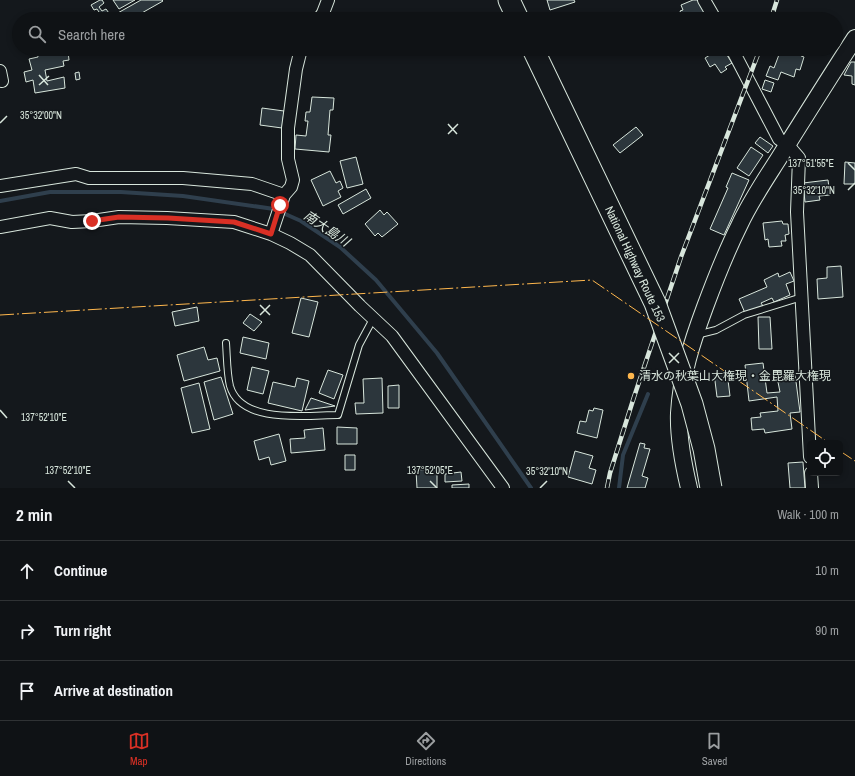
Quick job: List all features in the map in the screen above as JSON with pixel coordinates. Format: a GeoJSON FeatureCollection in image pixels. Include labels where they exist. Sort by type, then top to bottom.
{"type":"FeatureCollection","features":[{"type":"Feature","properties":{"kind":"highway","name":"National Highway Route 153"},"geometry":{"type":"LineString","coordinates":[[535,56],[655,303],[692,404],[704,449],[711,488]]}},
{"type":"Feature","properties":{"kind":"street"},"geometry":{"type":"LineString","coordinates":[[323,12],[328,0]]}},
{"type":"Feature","properties":{"kind":"street"},"geometry":{"type":"LineString","coordinates":[[704,0],[711,12]]}},
{"type":"Feature","properties":{"kind":"street"},"geometry":{"type":"LineString","coordinates":[[689,488],[682,452],[679,413],[684,370],[713,286],[739,226],[754,198],[855,38]]}},
{"type":"Feature","properties":{"kind":"street"},"geometry":{"type":"LineString","coordinates":[[272,230],[282,200],[291,188],[293,180],[288,159],[288,128],[295,76],[299,56]]}},
{"type":"Feature","properties":{"kind":"street"},"geometry":{"type":"LineString","coordinates":[[736,56],[780,139],[787,144],[799,158],[797,212],[809,440]]}},
{"type":"Feature","properties":{"kind":"street"},"geometry":{"type":"LineString","coordinates":[[0,186],[76,174],[89,178],[183,178],[252,184],[282,200]]}},
{"type":"Feature","properties":{"kind":"street"},"geometry":{"type":"LineString","coordinates":[[0,227],[50,218],[72,222],[119,217],[234,222],[272,230],[310,256],[392,336],[503,488]]}},
{"type":"Feature","properties":{"kind":"street"},"geometry":{"type":"LineString","coordinates":[[811,476],[812,488]]}},
{"type":"Feature","properties":{"kind":"lane"},"geometry":{"type":"LineString","coordinates":[[695,336],[716,330],[744,315],[802,297]]}},
{"type":"Feature","properties":{"kind":"lane"},"geometry":{"type":"LineString","coordinates":[[226,344],[230,386],[235,396],[255,412],[276,415],[338,415],[359,346],[373,318]]}},
{"type":"Feature","properties":{"kind":"building"},"geometry":{"type":"Polygon","coordinates":[[[102,0],[104,3],[99,7],[102,11],[106,9],[108,12],[99,12],[97,9],[94,10],[91,5],[102,0]]]}},
{"type":"Feature","properties":{"kind":"building"},"geometry":{"type":"Polygon","coordinates":[[[113,0],[135,0],[119,9],[113,0]]]}},
{"type":"Feature","properties":{"kind":"building"},"geometry":{"type":"Polygon","coordinates":[[[141,0],[163,1],[144,12],[120,12],[141,0]]]}},
{"type":"Feature","properties":{"kind":"building"},"geometry":{"type":"Polygon","coordinates":[[[547,0],[574,0],[575,2],[550,10],[547,0]]]}},
{"type":"Feature","properties":{"kind":"building"},"geometry":{"type":"Polygon","coordinates":[[[693,0],[699,0],[704,12],[680,12],[683,10],[681,5],[693,0]]]}},
{"type":"Feature","properties":{"kind":"building"},"geometry":{"type":"Polygon","coordinates":[[[68,56],[69,60],[63,61],[64,66],[45,70],[47,81],[64,77],[65,88],[35,93],[33,80],[26,82],[24,72],[32,70],[29,59],[38,57],[68,56]]]}},
{"type":"Feature","properties":{"kind":"building"},"geometry":{"type":"Polygon","coordinates":[[[708,56],[728,56],[732,63],[725,67],[727,69],[721,73],[715,64],[710,67],[705,58],[708,56]]]}},
{"type":"Feature","properties":{"kind":"building"},"geometry":{"type":"Polygon","coordinates":[[[778,56],[804,57],[800,70],[796,69],[794,77],[781,72],[778,80],[766,76],[770,66],[774,68],[778,56]]]}},
{"type":"Feature","properties":{"kind":"building"},"geometry":{"type":"Polygon","coordinates":[[[851,62],[855,62],[855,85],[852,84],[852,76],[844,75],[851,62]]]}},
{"type":"Feature","properties":{"kind":"building"},"geometry":{"type":"Polygon","coordinates":[[[79,72],[80,79],[76,80],[75,73],[79,72]]]}},
{"type":"Feature","properties":{"kind":"building"},"geometry":{"type":"Polygon","coordinates":[[[765,80],[774,83],[771,92],[762,89],[765,80]]]}},
{"type":"Feature","properties":{"kind":"building"},"geometry":{"type":"Polygon","coordinates":[[[312,97],[334,98],[333,110],[330,110],[328,135],[331,135],[329,152],[295,149],[296,135],[306,136],[308,121],[305,121],[306,112],[310,112],[312,97]]]}},
{"type":"Feature","properties":{"kind":"building"},"geometry":{"type":"Polygon","coordinates":[[[262,108],[284,111],[282,128],[260,125],[262,108]]]}},
{"type":"Feature","properties":{"kind":"building"},"geometry":{"type":"Polygon","coordinates":[[[636,127],[643,135],[620,153],[613,145],[636,127]]]}},
{"type":"Feature","properties":{"kind":"building"},"geometry":{"type":"Polygon","coordinates":[[[760,137],[773,146],[768,153],[755,143],[760,137]]]}},
{"type":"Feature","properties":{"kind":"building"},"geometry":{"type":"Polygon","coordinates":[[[751,147],[763,155],[749,176],[737,168],[751,147]]]}},
{"type":"Feature","properties":{"kind":"building"},"geometry":{"type":"Polygon","coordinates":[[[356,157],[363,184],[347,188],[340,161],[356,157]]]}},
{"type":"Feature","properties":{"kind":"building"},"geometry":{"type":"Polygon","coordinates":[[[845,162],[855,163],[855,184],[844,184],[845,162]]]}},
{"type":"Feature","properties":{"kind":"building"},"geometry":{"type":"Polygon","coordinates":[[[330,171],[336,183],[340,181],[343,188],[338,191],[341,197],[323,206],[311,180],[330,171]]]}},
{"type":"Feature","properties":{"kind":"building"},"geometry":{"type":"Polygon","coordinates":[[[732,173],[749,180],[724,235],[710,229],[728,188],[726,187],[732,173]]]}},
{"type":"Feature","properties":{"kind":"building"},"geometry":{"type":"Polygon","coordinates":[[[828,180],[830,195],[819,196],[820,200],[805,202],[803,183],[828,180]]]}},
{"type":"Feature","properties":{"kind":"building"},"geometry":{"type":"Polygon","coordinates":[[[366,189],[371,198],[343,214],[338,205],[366,189]]]}},
{"type":"Feature","properties":{"kind":"building"},"geometry":{"type":"Polygon","coordinates":[[[380,210],[384,215],[387,212],[398,224],[382,237],[378,233],[375,236],[365,224],[380,210]]]}},
{"type":"Feature","properties":{"kind":"building"},"geometry":{"type":"Polygon","coordinates":[[[782,221],[783,224],[788,224],[789,234],[785,235],[786,241],[781,241],[782,246],[769,247],[768,239],[765,240],[763,223],[782,221]]]}},
{"type":"Feature","properties":{"kind":"building"},"geometry":{"type":"Polygon","coordinates":[[[841,266],[843,297],[818,299],[817,279],[827,278],[827,267],[841,266]]]}},
{"type":"Feature","properties":{"kind":"building"},"geometry":{"type":"Polygon","coordinates":[[[790,272],[794,281],[786,284],[790,295],[774,302],[772,298],[761,303],[763,306],[745,313],[739,299],[767,287],[764,280],[778,273],[779,277],[790,272]]]}},
{"type":"Feature","properties":{"kind":"building"},"geometry":{"type":"Polygon","coordinates":[[[301,298],[318,302],[309,337],[292,333],[301,298]]]}},
{"type":"Feature","properties":{"kind":"building"},"geometry":{"type":"Polygon","coordinates":[[[197,307],[199,321],[175,326],[172,312],[197,307]]]}},
{"type":"Feature","properties":{"kind":"building"},"geometry":{"type":"Polygon","coordinates":[[[250,314],[262,322],[254,331],[243,323],[250,314]]]}},
{"type":"Feature","properties":{"kind":"building"},"geometry":{"type":"Polygon","coordinates":[[[758,317],[770,317],[772,349],[759,349],[758,317]]]}},
{"type":"Feature","properties":{"kind":"building"},"geometry":{"type":"Polygon","coordinates":[[[243,337],[269,343],[266,359],[240,353],[243,337]]]}},
{"type":"Feature","properties":{"kind":"building"},"geometry":{"type":"Polygon","coordinates":[[[204,347],[208,360],[217,358],[220,371],[184,381],[177,355],[204,347]]]}},
{"type":"Feature","properties":{"kind":"building"},"geometry":{"type":"Polygon","coordinates":[[[763,363],[767,393],[780,392],[778,382],[789,380],[788,375],[795,374],[800,412],[790,413],[792,429],[765,433],[764,429],[752,430],[751,418],[761,417],[760,413],[778,411],[777,397],[749,401],[745,365],[763,363]]]}},
{"type":"Feature","properties":{"kind":"building"},"geometry":{"type":"Polygon","coordinates":[[[252,367],[269,371],[263,394],[247,390],[252,367]]]}},
{"type":"Feature","properties":{"kind":"building"},"geometry":{"type":"Polygon","coordinates":[[[328,370],[343,375],[334,399],[319,393],[328,370]]]}},
{"type":"Feature","properties":{"kind":"building"},"geometry":{"type":"Polygon","coordinates":[[[727,372],[730,396],[717,397],[714,373],[727,372]]]}},
{"type":"Feature","properties":{"kind":"building"},"geometry":{"type":"Polygon","coordinates":[[[221,377],[233,414],[214,420],[204,382],[221,377]]]}},
{"type":"Feature","properties":{"kind":"building"},"geometry":{"type":"Polygon","coordinates":[[[297,378],[309,381],[302,411],[268,403],[273,382],[295,387],[297,378]]]}},
{"type":"Feature","properties":{"kind":"building"},"geometry":{"type":"Polygon","coordinates":[[[382,378],[383,413],[356,414],[355,403],[364,403],[363,379],[382,378]]]}},
{"type":"Feature","properties":{"kind":"building"},"geometry":{"type":"Polygon","coordinates":[[[199,383],[210,429],[192,433],[181,388],[199,383]]]}},
{"type":"Feature","properties":{"kind":"building"},"geometry":{"type":"Polygon","coordinates":[[[399,385],[399,408],[388,408],[388,386],[399,385]]]}},
{"type":"Feature","properties":{"kind":"building"},"geometry":{"type":"Polygon","coordinates":[[[311,398],[335,406],[305,410],[311,398]]]}},
{"type":"Feature","properties":{"kind":"building"},"geometry":{"type":"Polygon","coordinates":[[[594,408],[603,410],[597,438],[577,433],[580,421],[586,422],[589,410],[593,411],[594,408]]]}},
{"type":"Feature","properties":{"kind":"building"},"geometry":{"type":"Polygon","coordinates":[[[337,427],[357,428],[357,444],[337,444],[337,427]]]}},
{"type":"Feature","properties":{"kind":"building"},"geometry":{"type":"Polygon","coordinates":[[[323,428],[325,450],[291,453],[290,439],[305,438],[304,430],[323,428]]]}},
{"type":"Feature","properties":{"kind":"building"},"geometry":{"type":"Polygon","coordinates":[[[279,434],[286,461],[271,465],[269,457],[259,460],[254,441],[279,434]]]}},
{"type":"Feature","properties":{"kind":"building"},"geometry":{"type":"Polygon","coordinates":[[[640,443],[645,444],[644,448],[650,449],[642,476],[648,478],[645,488],[627,488],[640,443]]]}},
{"type":"Feature","properties":{"kind":"building"},"geometry":{"type":"Polygon","coordinates":[[[575,451],[593,456],[589,468],[596,470],[592,484],[568,477],[575,451]]]}},
{"type":"Feature","properties":{"kind":"building"},"geometry":{"type":"Polygon","coordinates":[[[345,455],[355,455],[355,470],[345,470],[345,455]]]}},
{"type":"Feature","properties":{"kind":"building"},"geometry":{"type":"Polygon","coordinates":[[[803,462],[805,488],[790,488],[788,463],[803,462]]]}},
{"type":"Feature","properties":{"kind":"building"},"geometry":{"type":"Polygon","coordinates":[[[437,469],[437,488],[417,488],[416,470],[437,469]]]}},
{"type":"Feature","properties":{"kind":"building"},"geometry":{"type":"Polygon","coordinates":[[[461,472],[462,481],[445,482],[445,474],[461,472]]]}},
{"type":"Feature","properties":{"kind":"building"},"geometry":{"type":"Polygon","coordinates":[[[469,484],[469,488],[452,488],[452,485],[469,484]]]}},
{"type":"Feature","properties":{"kind":"waterway","name":"南大島川"},"geometry":{"type":"LineString","coordinates":[[0,201],[50,192],[121,192],[183,196],[274,209],[301,221],[340,247],[376,280],[437,353],[531,488]]}},
{"type":"Feature","properties":{"kind":"waterway"},"geometry":{"type":"LineString","coordinates":[[619,488],[623,455],[648,394]]}},
{"type":"Feature","properties":{"kind":"railway"},"geometry":{"type":"LineString","coordinates":[[773,12],[777,0]]}},
{"type":"Feature","properties":{"kind":"railway"},"geometry":{"type":"LineString","coordinates":[[607,488],[610,473],[634,397],[681,257],[757,56]]}},
{"type":"Feature","properties":{"kind":"power"},"geometry":{"type":"LineString","coordinates":[[0,315],[592,280],[825,440]]}},
{"type":"Feature","properties":{"kind":"power"},"geometry":{"type":"LineString","coordinates":[[843,453],[855,461]]}},
{"type":"Feature","properties":{"kind":"place","name":"清水の秋葉山大権現・金毘羅大権現"},"geometry":{"type":"Point","coordinates":[631,376]}},
{"type":"Feature","properties":{"kind":"route"},"geometry":{"type":"LineString","coordinates":[[92,221],[119,217],[234,222],[271,234],[280,205]]}}]}
